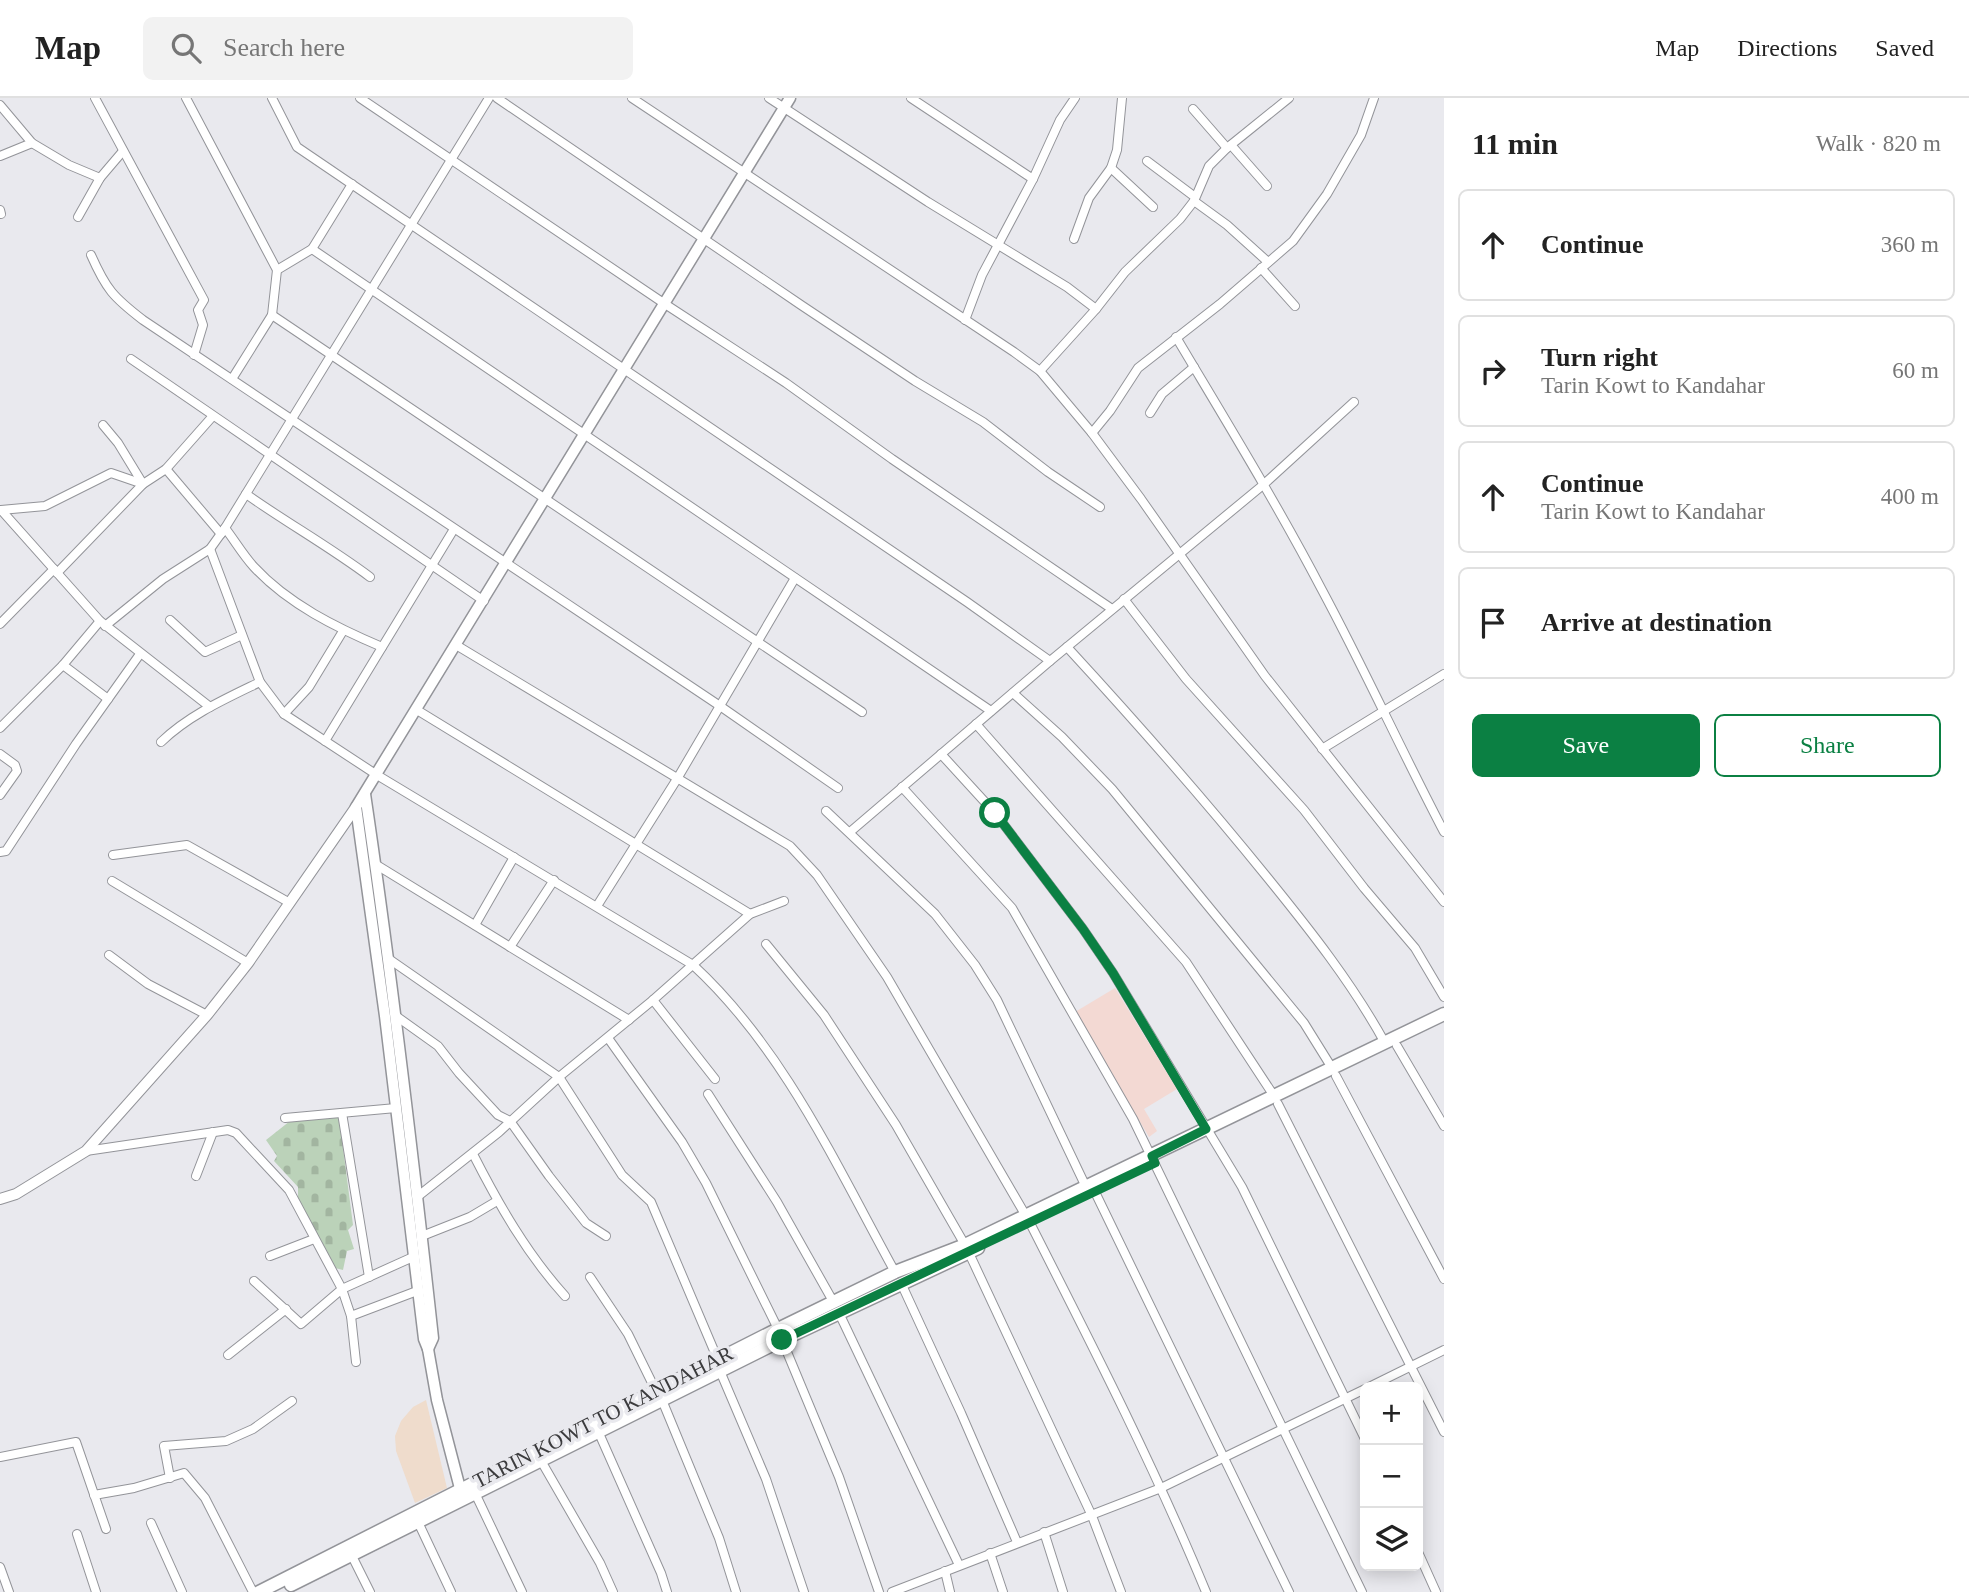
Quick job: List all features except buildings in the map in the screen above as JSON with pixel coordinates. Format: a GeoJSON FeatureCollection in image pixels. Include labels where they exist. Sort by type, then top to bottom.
{"type":"FeatureCollection","features":[{"type":"Feature","properties":{"kind":"main road"},"geometry":{"type":"LineString","coordinates":[[466,1493],[437,1400],[424,1339],[356,807],[787,103]]}},
{"type":"Feature","properties":{"kind":"main road"},"geometry":{"type":"LineString","coordinates":[[365,794],[389,958],[422,1236],[433,1338],[428,1349]]}},
{"type":"Feature","properties":{"kind":"main road","name":"TARIN KOWT TO KANDAHAR"},"geometry":{"type":"LineString","coordinates":[[278,1592],[299,1587],[466,1493],[780,1335],[1208,1133],[1391,1044],[1444,1014]]}},
{"type":"Feature","properties":{"kind":"main road","name":"TARIN KOWT TO KANDAHAR"},"geometry":{"type":"LineString","coordinates":[[1391,1044],[1444,1023]]}},
{"type":"Feature","properties":{"kind":"main road","name":"TARIN KOWT TO KANDAHAR"},"geometry":{"type":"LineString","coordinates":[[259,1592],[540,1459],[583,1433],[598,1431],[659,1396]]}},
{"type":"Feature","properties":{"kind":"street"},"geometry":{"type":"LineString","coordinates":[[95,98],[204,300],[198,310],[202,325],[194,355]]}},
{"type":"Feature","properties":{"kind":"street"},"geometry":{"type":"LineString","coordinates":[[186,98],[277,270],[272,314],[232,379]]}},
{"type":"Feature","properties":{"kind":"street"},"geometry":{"type":"LineString","coordinates":[[272,98],[297,147],[1050,661]]}},
{"type":"Feature","properties":{"kind":"street"},"geometry":{"type":"LineString","coordinates":[[360,98],[786,383],[1112,609]]}},
{"type":"Feature","properties":{"kind":"street"},"geometry":{"type":"LineString","coordinates":[[0,728],[102,624],[163,579],[210,550],[489,98]]}},
{"type":"Feature","properties":{"kind":"street"},"geometry":{"type":"LineString","coordinates":[[497,98],[915,381],[983,422],[1048,472],[1100,507]]}},
{"type":"Feature","properties":{"kind":"street"},"geometry":{"type":"LineString","coordinates":[[632,98],[1040,371],[1092,433],[1265,676],[1444,901]]}},
{"type":"Feature","properties":{"kind":"street"},"geometry":{"type":"LineString","coordinates":[[769,98],[787,103],[1096,309]]}},
{"type":"Feature","properties":{"kind":"street"},"geometry":{"type":"LineString","coordinates":[[911,98],[1033,179]]}},
{"type":"Feature","properties":{"kind":"street"},"geometry":{"type":"LineString","coordinates":[[965,320],[997,243],[1074,98]]}},
{"type":"Feature","properties":{"kind":"street"},"geometry":{"type":"LineString","coordinates":[[1074,239],[1089,198],[1111,168],[1117,150],[1122,98]]}},
{"type":"Feature","properties":{"kind":"street"},"geometry":{"type":"LineString","coordinates":[[1040,371],[1125,272],[1180,219],[1194,199],[1209,166],[1229,146],[1289,98]]}},
{"type":"Feature","properties":{"kind":"street"},"geometry":{"type":"LineString","coordinates":[[1092,433],[1138,368],[1220,304],[1293,241],[1327,194],[1361,135],[1374,98]]}},
{"type":"Feature","properties":{"kind":"street"},"geometry":{"type":"LineString","coordinates":[[1,101],[32,143],[69,165],[100,178]]}},
{"type":"Feature","properties":{"kind":"street"},"geometry":{"type":"LineString","coordinates":[[1193,109],[1267,186]]}},
{"type":"Feature","properties":{"kind":"street"},"geometry":{"type":"LineString","coordinates":[[0,156],[32,143]]}},
{"type":"Feature","properties":{"kind":"street"},"geometry":{"type":"LineString","coordinates":[[78,218],[100,178],[123,151]]}},
{"type":"Feature","properties":{"kind":"street"},"geometry":{"type":"LineString","coordinates":[[1147,161],[1227,225],[1265,265],[1295,306]]}},
{"type":"Feature","properties":{"kind":"street"},"geometry":{"type":"LineString","coordinates":[[1111,168],[1153,207]]}},
{"type":"Feature","properties":{"kind":"street"},"geometry":{"type":"LineString","coordinates":[[277,270],[312,249],[352,184]]}},
{"type":"Feature","properties":{"kind":"street"},"geometry":{"type":"LineString","coordinates":[[312,249],[991,711]]}},
{"type":"Feature","properties":{"kind":"street"},"geometry":{"type":"LineString","coordinates":[[90,255],[106,287],[124,306],[838,788]]}},
{"type":"Feature","properties":{"kind":"street"},"geometry":{"type":"LineString","coordinates":[[272,314],[862,712]]}},
{"type":"Feature","properties":{"kind":"street"},"geometry":{"type":"LineString","coordinates":[[1177,337],[1327,598],[1444,832]]}},
{"type":"Feature","properties":{"kind":"street"},"geometry":{"type":"LineString","coordinates":[[131,359],[484,601]]}},
{"type":"Feature","properties":{"kind":"street"},"geometry":{"type":"LineString","coordinates":[[1150,413],[1162,394],[1194,367]]}},
{"type":"Feature","properties":{"kind":"street"},"geometry":{"type":"LineString","coordinates":[[850,832],[1050,661],[1263,485],[1354,402]]}},
{"type":"Feature","properties":{"kind":"street"},"geometry":{"type":"LineString","coordinates":[[0,624],[144,484],[166,469],[212,417]]}},
{"type":"Feature","properties":{"kind":"street"},"geometry":{"type":"LineString","coordinates":[[103,425],[144,484]]}},
{"type":"Feature","properties":{"kind":"street"},"geometry":{"type":"LineString","coordinates":[[166,469],[270,582],[343,631],[382,647]]}},
{"type":"Feature","properties":{"kind":"street"},"geometry":{"type":"LineString","coordinates":[[1,510],[45,506],[111,473],[144,484]]}},
{"type":"Feature","properties":{"kind":"street"},"geometry":{"type":"LineString","coordinates":[[246,494],[370,577]]}},
{"type":"Feature","properties":{"kind":"street"},"geometry":{"type":"LineString","coordinates":[[1,510],[102,624],[209,706]]}},
{"type":"Feature","properties":{"kind":"street"},"geometry":{"type":"LineString","coordinates":[[325,741],[454,529]]}},
{"type":"Feature","properties":{"kind":"street"},"geometry":{"type":"LineString","coordinates":[[210,550],[260,682],[284,714],[377,775],[693,965],[769,1049],[803,1103],[898,1277],[1017,1542]]}},
{"type":"Feature","properties":{"kind":"street"},"geometry":{"type":"LineString","coordinates":[[597,906],[677,779],[795,578]]}},
{"type":"Feature","properties":{"kind":"street"},"geometry":{"type":"LineString","coordinates":[[1124,599],[1186,679],[1304,810],[1363,888],[1415,948],[1444,998]]}},
{"type":"Feature","properties":{"kind":"street"},"geometry":{"type":"LineString","coordinates":[[170,620],[205,652],[242,635]]}},
{"type":"Feature","properties":{"kind":"street"},"geometry":{"type":"LineString","coordinates":[[284,714],[309,687],[343,631]]}},
{"type":"Feature","properties":{"kind":"street"},"geometry":{"type":"LineString","coordinates":[[456,645],[790,846],[817,875],[887,977],[1028,1219],[1110,1379],[1206,1592]]}},
{"type":"Feature","properties":{"kind":"street"},"geometry":{"type":"LineString","coordinates":[[1067,647],[1157,746],[1311,932],[1391,1044],[1444,1126]]}},
{"type":"Feature","properties":{"kind":"street"},"geometry":{"type":"LineString","coordinates":[[0,852],[6,851],[140,654]]}},
{"type":"Feature","properties":{"kind":"street"},"geometry":{"type":"LineString","coordinates":[[63,665],[108,699]]}},
{"type":"Feature","properties":{"kind":"street"},"geometry":{"type":"LineString","coordinates":[[1322,749],[1444,674]]}},
{"type":"Feature","properties":{"kind":"street"},"geometry":{"type":"LineString","coordinates":[[161,742],[176,728],[209,706],[260,682]]}},
{"type":"Feature","properties":{"kind":"street"},"geometry":{"type":"LineString","coordinates":[[1013,693],[1062,737],[1112,789],[1304,1023],[1334,1072],[1444,1279]]}},
{"type":"Feature","properties":{"kind":"street"},"geometry":{"type":"LineString","coordinates":[[417,710],[750,914]]}},
{"type":"Feature","properties":{"kind":"street"},"geometry":{"type":"LineString","coordinates":[[976,724],[1186,962],[1276,1100],[1444,1432]]}},
{"type":"Feature","properties":{"kind":"street"},"geometry":{"type":"LineString","coordinates":[[0,754],[15,765],[17,771],[0,795]]}},
{"type":"Feature","properties":{"kind":"street"},"geometry":{"type":"LineString","coordinates":[[941,754],[995,813],[1113,973],[1242,1187],[1360,1428]]}},
{"type":"Feature","properties":{"kind":"street"},"geometry":{"type":"LineString","coordinates":[[902,787],[1012,908],[1153,1159],[1363,1592]]}},
{"type":"Feature","properties":{"kind":"street"},"geometry":{"type":"LineString","coordinates":[[0,1199],[16,1194],[86,1151],[207,1015],[248,963],[356,807]]}},
{"type":"Feature","properties":{"kind":"street"},"geometry":{"type":"LineString","coordinates":[[826,811],[935,914],[975,965],[997,1000],[1289,1592]]}},
{"type":"Feature","properties":{"kind":"street"},"geometry":{"type":"LineString","coordinates":[[113,855],[187,845],[289,903]]}},
{"type":"Feature","properties":{"kind":"street"},"geometry":{"type":"LineString","coordinates":[[475,925],[514,857]]}},
{"type":"Feature","properties":{"kind":"street"},"geometry":{"type":"LineString","coordinates":[[375,864],[629,1020]]}},
{"type":"Feature","properties":{"kind":"street"},"geometry":{"type":"LineString","coordinates":[[510,947],[554,880]]}},
{"type":"Feature","properties":{"kind":"street"},"geometry":{"type":"LineString","coordinates":[[112,881],[248,963]]}},
{"type":"Feature","properties":{"kind":"street"},"geometry":{"type":"LineString","coordinates":[[417,1197],[473,1154],[750,914],[784,901]]}},
{"type":"Feature","properties":{"kind":"street"},"geometry":{"type":"LineString","coordinates":[[766,944],[824,1015],[896,1125],[967,1249],[1092,1516],[1121,1592]]}},
{"type":"Feature","properties":{"kind":"street"},"geometry":{"type":"LineString","coordinates":[[108,955],[148,984],[207,1015]]}},
{"type":"Feature","properties":{"kind":"street"},"geometry":{"type":"LineString","coordinates":[[389,958],[559,1077],[622,1175],[652,1202],[766,1479],[804,1592]]}},
{"type":"Feature","properties":{"kind":"street"},"geometry":{"type":"LineString","coordinates":[[653,1000],[715,1079]]}},
{"type":"Feature","properties":{"kind":"street"},"geometry":{"type":"LineString","coordinates":[[396,1016],[438,1046],[498,1115],[510,1121],[586,1223],[606,1236]]}},
{"type":"Feature","properties":{"kind":"street"},"geometry":{"type":"LineString","coordinates":[[608,1038],[688,1152],[706,1183],[780,1335],[839,1477],[879,1592]]}},
{"type":"Feature","properties":{"kind":"street"},"geometry":{"type":"LineString","coordinates":[[708,1094],[776,1202],[836,1308],[959,1565]]}},
{"type":"Feature","properties":{"kind":"street"},"geometry":{"type":"LineString","coordinates":[[285,1118],[396,1108]]}},
{"type":"Feature","properties":{"kind":"street"},"geometry":{"type":"LineString","coordinates":[[342,1113],[369,1277]]}},
{"type":"Feature","properties":{"kind":"street"},"geometry":{"type":"LineString","coordinates":[[86,1151],[232,1131],[289,1190],[342,1289],[351,1316],[356,1362]]}},
{"type":"Feature","properties":{"kind":"street"},"geometry":{"type":"LineString","coordinates":[[196,1176],[212,1132]]}},
{"type":"Feature","properties":{"kind":"street"},"geometry":{"type":"LineString","coordinates":[[473,1154],[498,1201],[543,1272],[565,1296]]}},
{"type":"Feature","properties":{"kind":"street"},"geometry":{"type":"LineString","coordinates":[[422,1236],[470,1217],[498,1201]]}},
{"type":"Feature","properties":{"kind":"street"},"geometry":{"type":"LineString","coordinates":[[270,1256],[314,1239]]}},
{"type":"Feature","properties":{"kind":"street"},"geometry":{"type":"LineString","coordinates":[[254,1281],[301,1324],[342,1289],[414,1257]]}},
{"type":"Feature","properties":{"kind":"street"},"geometry":{"type":"LineString","coordinates":[[590,1277],[628,1334],[659,1396],[719,1538],[736,1592]]}},
{"type":"Feature","properties":{"kind":"street"},"geometry":{"type":"LineString","coordinates":[[351,1316],[417,1291]]}},
{"type":"Feature","properties":{"kind":"street"},"geometry":{"type":"LineString","coordinates":[[228,1356],[286,1309]]}},
{"type":"Feature","properties":{"kind":"street"},"geometry":{"type":"LineString","coordinates":[[1379,1382],[1444,1350]]}},
{"type":"Feature","properties":{"kind":"street"},"geometry":{"type":"LineString","coordinates":[[892,1592],[1161,1488],[1360,1392]]}},
{"type":"Feature","properties":{"kind":"street"},"geometry":{"type":"LineString","coordinates":[[170,1478],[164,1446],[226,1441],[253,1429],[292,1401]]}},
{"type":"Feature","properties":{"kind":"street"},"geometry":{"type":"LineString","coordinates":[[598,1431],[667,1592]]}},
{"type":"Feature","properties":{"kind":"street"},"geometry":{"type":"LineString","coordinates":[[0,1457],[76,1441],[106,1529]]}},
{"type":"Feature","properties":{"kind":"street"},"geometry":{"type":"LineString","coordinates":[[540,1459],[600,1563],[613,1592]]}},
{"type":"Feature","properties":{"kind":"street"},"geometry":{"type":"LineString","coordinates":[[94,1495],[134,1488],[184,1473],[205,1498],[253,1592]]}},
{"type":"Feature","properties":{"kind":"street"},"geometry":{"type":"LineString","coordinates":[[466,1493],[522,1592]]}},
{"type":"Feature","properties":{"kind":"street"},"geometry":{"type":"LineString","coordinates":[[151,1522],[182,1592]]}},
{"type":"Feature","properties":{"kind":"street"},"geometry":{"type":"LineString","coordinates":[[418,1522],[451,1592]]}},
{"type":"Feature","properties":{"kind":"street"},"geometry":{"type":"LineString","coordinates":[[1044,1532],[1063,1592]]}},
{"type":"Feature","properties":{"kind":"street"},"geometry":{"type":"LineString","coordinates":[[78,1534],[96,1592]]}},
{"type":"Feature","properties":{"kind":"street"},"geometry":{"type":"LineString","coordinates":[[990,1553],[1003,1592]]}},
{"type":"Feature","properties":{"kind":"street"},"geometry":{"type":"LineString","coordinates":[[352,1556],[370,1592]]}},
{"type":"Feature","properties":{"kind":"street"},"geometry":{"type":"LineString","coordinates":[[1423,1563],[1436,1592]]}},
{"type":"Feature","properties":{"kind":"street"},"geometry":{"type":"LineString","coordinates":[[0,1567],[9,1592]]}},
{"type":"Feature","properties":{"kind":"street"},"geometry":{"type":"LineString","coordinates":[[945,1571],[950,1592]]}},
{"type":"Feature","properties":{"kind":"shaded area"},"geometry":{"type":"Polygon","coordinates":[[[1115,988],[1177,1089],[1144,1109],[1157,1131],[1149,1137],[1075,1012],[1115,988]]]}},
{"type":"Feature","properties":{"kind":"shaded area"},"geometry":{"type":"Polygon","coordinates":[[[426,1400],[447,1488],[415,1503],[396,1451],[395,1436],[401,1421],[413,1407],[426,1400]]]}},
{"type":"Feature","properties":{"kind":"green space"},"geometry":{"type":"Polygon","coordinates":[[[339,1117],[353,1225],[348,1230],[354,1249],[347,1251],[343,1270],[335,1268],[298,1199],[298,1187],[274,1161],[277,1156],[266,1140],[290,1121],[339,1117]]]}},
{"type":"Feature","properties":{"kind":"route"},"geometry":{"type":"LineString","coordinates":[[782,1340],[1155,1163],[1152,1156],[1206,1129],[1113,973],[995,813]]}}]}
